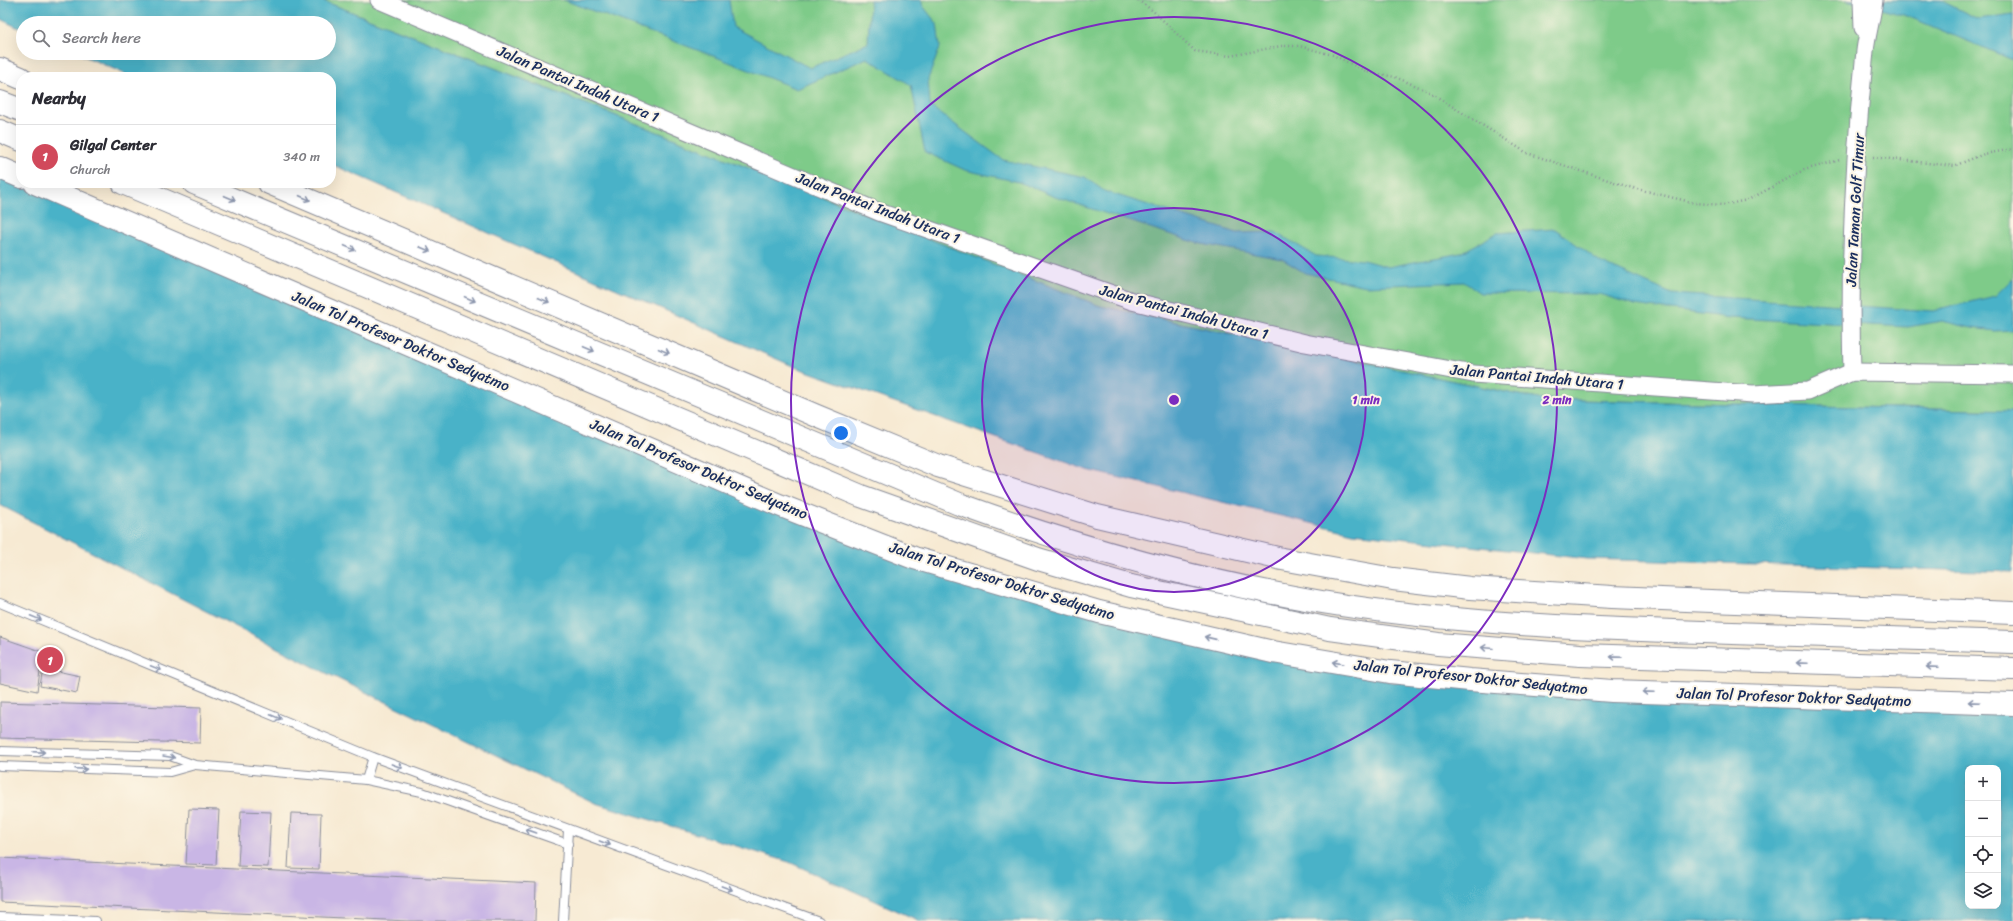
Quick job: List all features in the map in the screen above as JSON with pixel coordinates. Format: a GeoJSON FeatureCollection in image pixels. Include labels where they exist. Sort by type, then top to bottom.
{"type":"FeatureCollection","features":[{"type":"Feature","properties":{"kind":"highway"},"geometry":{"type":"LineString","coordinates":[[0,69],[16,76]]}},
{"type":"Feature","properties":{"kind":"highway"},"geometry":{"type":"LineString","coordinates":[[0,102],[16,108]]}},
{"type":"Feature","properties":{"kind":"highway"},"geometry":{"type":"LineString","coordinates":[[0,131],[16,138]]}},
{"type":"Feature","properties":{"kind":"highway"},"geometry":{"type":"LineString","coordinates":[[0,168],[16,175]]}},
{"type":"Feature","properties":{"kind":"highway","name":"Jalan Tol Profesor Doktor Sedyatmo"},"geometry":{"type":"LineString","coordinates":[[47,188],[779,505],[914,558],[1099,612],[1273,652],[1390,672],[1612,691],[2013,704]]}},
{"type":"Feature","properties":{"kind":"highway","name":"Jalan Tol Profesor Doktor Sedyatmo"},"geometry":{"type":"LineString","coordinates":[[135,188],[861,496],[1038,558],[1131,586],[1330,629],[1438,644],[1580,655],[2013,669]]}},
{"type":"Feature","properties":{"kind":"highway"},"geometry":{"type":"LineString","coordinates":[[206,188],[959,504],[1038,533],[1123,558],[1216,581],[1322,602],[1420,616],[1596,629],[2013,642]]}},
{"type":"Feature","properties":{"kind":"highway"},"geometry":{"type":"LineString","coordinates":[[281,188],[938,466],[1097,516],[1282,559],[1393,579],[1470,588],[1620,598],[2013,613]]}},
{"type":"Feature","properties":{"kind":"street","name":"Jalan Pantai Indah Utara 1"},"geometry":{"type":"LineString","coordinates":[[379,0],[879,212],[1132,301],[1305,343],[1473,374],[1753,394],[1808,391],[1852,372],[2013,374]]}},
{"type":"Feature","properties":{"kind":"street","name":"Jalan Taman Golf Timur"},"geometry":{"type":"LineString","coordinates":[[1852,372],[1852,274],[1857,156],[1868,5]]}},
{"type":"Feature","properties":{"kind":"lane"},"geometry":{"type":"LineString","coordinates":[[0,603],[373,757],[568,830],[819,921]]}},
{"type":"Feature","properties":{"kind":"lane"},"geometry":{"type":"LineString","coordinates":[[0,751],[170,756],[195,764],[366,780],[422,792],[568,844]]}},
{"type":"Feature","properties":{"kind":"lane"},"geometry":{"type":"LineString","coordinates":[[366,780],[373,757]]}},
{"type":"Feature","properties":{"kind":"lane"},"geometry":{"type":"LineString","coordinates":[[0,766],[170,772],[195,764]]}},
{"type":"Feature","properties":{"kind":"lane"},"geometry":{"type":"LineString","coordinates":[[564,921],[568,830]]}},
{"type":"Feature","properties":{"kind":"lane"},"geometry":{"type":"LineString","coordinates":[[0,917],[96,921]]}},
{"type":"Feature","properties":{"kind":"path"},"geometry":{"type":"LineString","coordinates":[[1138,0],[1153,11],[1195,51],[1230,56],[1281,46],[1299,46],[1333,55],[1368,72],[1395,77],[1426,90],[1527,153],[1629,187],[1695,203],[1723,205],[1748,200],[1804,170],[1857,156],[1954,166],[1984,154],[2013,149]]}},
{"type":"Feature","properties":{"kind":"green space"},"geometry":{"type":"Polygon","coordinates":[[[321,0],[2013,0],[2013,411],[1538,399],[1100,306],[321,0]]]}},
{"type":"Feature","properties":{"kind":"water"},"geometry":{"type":"Polygon","coordinates":[[[0,0],[321,0],[1100,306],[1538,399],[2013,411],[2013,572],[1588,559],[1353,533],[1087,470],[795,367],[336,166],[336,72],[121,72],[93,60],[336,60],[336,16],[16,16],[16,27],[0,19],[0,0]]]}},
{"type":"Feature","properties":{"kind":"water"},"geometry":{"type":"Polygon","coordinates":[[[564,0],[729,0],[733,27],[810,68],[868,43],[870,0],[921,0],[923,6],[937,24],[940,47],[928,79],[930,106],[1003,160],[1085,177],[1104,191],[1237,233],[1275,232],[1316,256],[1363,260],[1388,267],[1461,253],[1497,233],[1555,229],[1602,263],[1672,294],[1934,311],[1995,296],[2013,278],[2013,330],[1995,331],[1972,328],[1942,321],[1908,327],[1730,318],[1635,305],[1599,294],[1480,293],[1464,282],[1366,286],[1305,273],[1282,259],[1197,243],[1055,197],[1019,182],[965,170],[925,152],[911,85],[867,58],[797,89],[564,0]]]}},
{"type":"Feature","properties":{"kind":"water"},"geometry":{"type":"Polygon","coordinates":[[[1847,0],[1940,0],[1978,19],[2013,14],[2013,60],[1907,16],[1847,0]]]}},
{"type":"Feature","properties":{"kind":"water"},"geometry":{"type":"Polygon","coordinates":[[[0,177],[16,184],[16,188],[26,188],[925,568],[1393,682],[2013,708],[2013,921],[920,921],[789,862],[595,803],[320,670],[0,505],[0,177]]]}},
{"type":"Feature","properties":{"kind":"building"},"geometry":{"type":"Polygon","coordinates":[[[0,637],[43,652],[37,691],[0,683],[0,637]]]}},
{"type":"Feature","properties":{"kind":"building"},"geometry":{"type":"Polygon","coordinates":[[[43,668],[80,676],[77,693],[40,686],[43,668]]]}},
{"type":"Feature","properties":{"kind":"building"},"geometry":{"type":"Polygon","coordinates":[[[0,702],[201,708],[200,743],[0,738],[0,702]]]}},
{"type":"Feature","properties":{"kind":"building"},"geometry":{"type":"Polygon","coordinates":[[[189,809],[219,810],[216,865],[186,864],[189,809]]]}},
{"type":"Feature","properties":{"kind":"building"},"geometry":{"type":"Polygon","coordinates":[[[241,811],[271,812],[268,867],[238,866],[241,811]]]}},
{"type":"Feature","properties":{"kind":"building"},"geometry":{"type":"Polygon","coordinates":[[[291,813],[321,814],[319,869],[288,868],[291,813]]]}},
{"type":"Feature","properties":{"kind":"building"},"geometry":{"type":"Polygon","coordinates":[[[0,858],[536,883],[535,921],[408,921],[0,902],[0,858]]]}},
{"type":"Feature","properties":{"kind":"place","name":"Gilgal Center"},"geometry":{"type":"Point","coordinates":[50,660]}}]}
